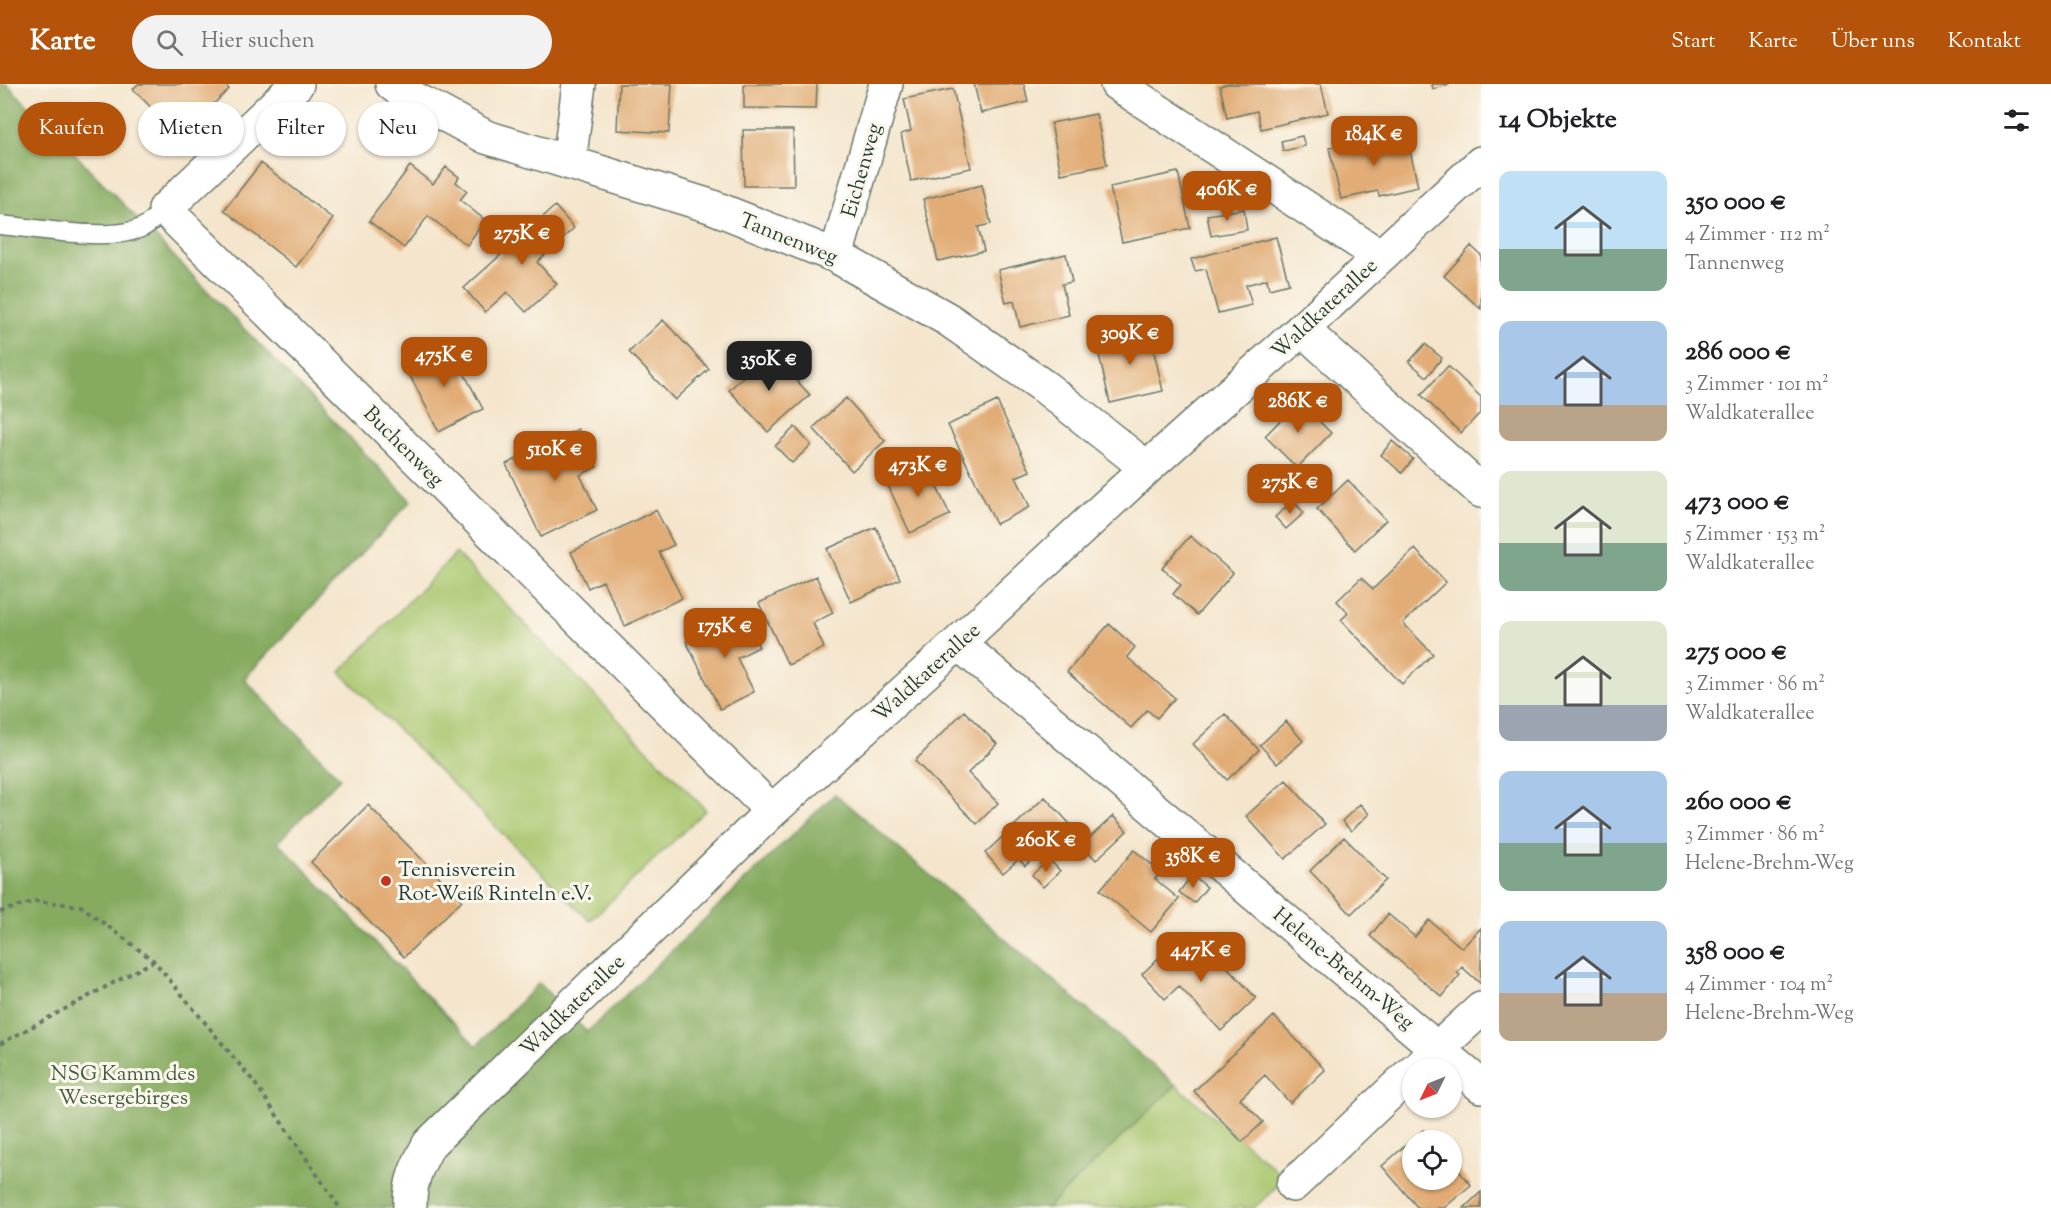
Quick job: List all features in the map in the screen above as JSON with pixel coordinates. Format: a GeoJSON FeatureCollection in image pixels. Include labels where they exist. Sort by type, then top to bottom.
{"type":"FeatureCollection","features":[{"type":"Feature","properties":{"kind":"street"},"geometry":{"type":"LineString","coordinates":[[165,209],[297,84]]}},
{"type":"Feature","properties":{"kind":"street","name":"Tannenweg"},"geometry":{"type":"LineString","coordinates":[[392,84],[406,94],[486,137],[710,206],[836,256],[949,320],[1046,388],[1147,468]]}},
{"type":"Feature","properties":{"kind":"street"},"geometry":{"type":"LineString","coordinates":[[569,163],[579,84]]}},
{"type":"Feature","properties":{"kind":"street","name":"Eichenweg"},"geometry":{"type":"LineString","coordinates":[[836,256],[886,84]]}},
{"type":"Feature","properties":{"kind":"street"},"geometry":{"type":"LineString","coordinates":[[1117,84],[1380,256]]}},
{"type":"Feature","properties":{"kind":"street","name":"Waldkaterallee"},"geometry":{"type":"LineString","coordinates":[[410,1208],[415,1171],[429,1144],[772,811],[1481,163]]}},
{"type":"Feature","properties":{"kind":"street","name":"Buchenweg"},"geometry":{"type":"LineString","coordinates":[[165,209],[772,811]]}},
{"type":"Feature","properties":{"kind":"street"},"geometry":{"type":"LineString","coordinates":[[1302,329],[1481,491]]}},
{"type":"Feature","properties":{"kind":"street","name":"Helene-Brehm-Weg"},"geometry":{"type":"LineString","coordinates":[[958,643],[1427,1058]]}},
{"type":"Feature","properties":{"kind":"street"},"geometry":{"type":"LineString","coordinates":[[1427,1058],[1481,1009]]}},
{"type":"Feature","properties":{"kind":"street","name":"Helene-Brehm-Weg"},"geometry":{"type":"LineString","coordinates":[[1462,1076],[1481,1086]]}},
{"type":"Feature","properties":{"kind":"street"},"geometry":{"type":"LineString","coordinates":[[1293,1185],[1402,1081]]}},
{"type":"Feature","properties":{"kind":"lane"},"geometry":{"type":"LineString","coordinates":[[0,225],[95,234],[122,234],[144,226],[165,209]]}},
{"type":"Feature","properties":{"kind":"path"},"geometry":{"type":"LineString","coordinates":[[0,912],[35,901],[81,906],[154,962],[254,1082],[340,1208]]}},
{"type":"Feature","properties":{"kind":"path"},"geometry":{"type":"LineString","coordinates":[[0,1044],[154,962]]}},
{"type":"Feature","properties":{"kind":"green space","name":"NSG Kamm des Wesergebirges"},"geometry":{"type":"Polygon","coordinates":[[[0,84],[7,84],[24,102],[18,102],[18,156],[77,156],[411,501],[244,679],[340,778],[278,842],[476,1046],[539,983],[587,1032],[835,794],[1176,1085],[1047,1208],[0,1208],[0,84]]]}},
{"type":"Feature","properties":{"kind":"green space"},"geometry":{"type":"Polygon","coordinates":[[[456,553],[706,810],[590,921],[340,672],[456,553]]]}},
{"type":"Feature","properties":{"kind":"green space"},"geometry":{"type":"Polygon","coordinates":[[[1176,1085],[1286,1178],[1254,1208],[1047,1208],[1176,1085]]]}},
{"type":"Feature","properties":{"kind":"building"},"geometry":{"type":"Polygon","coordinates":[[[138,84],[224,84],[229,89],[216,102],[146,102],[133,89],[138,84]]]}},
{"type":"Feature","properties":{"kind":"building"},"geometry":{"type":"Polygon","coordinates":[[[619,84],[672,84],[669,133],[617,130],[619,84]]]}},
{"type":"Feature","properties":{"kind":"building"},"geometry":{"type":"Polygon","coordinates":[[[744,84],[817,84],[816,109],[744,108],[744,84]]]}},
{"type":"Feature","properties":{"kind":"building"},"geometry":{"type":"Polygon","coordinates":[[[974,84],[1024,84],[1028,102],[981,113],[974,84]]]}},
{"type":"Feature","properties":{"kind":"building"},"geometry":{"type":"Polygon","coordinates":[[[1227,84],[1321,84],[1328,113],[1261,129],[1257,111],[1227,118],[1220,86],[1227,84]]]}},
{"type":"Feature","properties":{"kind":"building"},"geometry":{"type":"Polygon","coordinates":[[[1432,84],[1449,84],[1449,85],[1433,89],[1432,84]]]}},
{"type":"Feature","properties":{"kind":"building"},"geometry":{"type":"Polygon","coordinates":[[[953,89],[971,168],[911,181],[901,134],[911,131],[904,99],[953,89]]]}},
{"type":"Feature","properties":{"kind":"building"},"geometry":{"type":"Polygon","coordinates":[[[1096,114],[1107,165],[1061,174],[1051,123],[1096,114]]]}},
{"type":"Feature","properties":{"kind":"building"},"geometry":{"type":"Polygon","coordinates":[[[743,130],[793,130],[794,186],[744,186],[743,130]]]}},
{"type":"Feature","properties":{"kind":"building"},"geometry":{"type":"Polygon","coordinates":[[[1302,136],[1305,146],[1283,151],[1281,141],[1302,136]]]}},
{"type":"Feature","properties":{"kind":"building"},"geometry":{"type":"Polygon","coordinates":[[[1407,136],[1418,187],[1379,196],[1378,191],[1341,199],[1329,148],[1369,139],[1370,144],[1407,136]]]}},
{"type":"Feature","properties":{"kind":"building"},"geometry":{"type":"Polygon","coordinates":[[[261,163],[333,219],[296,267],[224,210],[261,163]]]}},
{"type":"Feature","properties":{"kind":"building"},"geometry":{"type":"Polygon","coordinates":[[[410,166],[433,184],[446,167],[459,177],[456,182],[467,191],[460,200],[485,220],[467,245],[428,216],[404,248],[369,221],[410,166]]]}},
{"type":"Feature","properties":{"kind":"building"},"geometry":{"type":"Polygon","coordinates":[[[1178,172],[1190,228],[1122,242],[1110,187],[1178,172]]]}},
{"type":"Feature","properties":{"kind":"building"},"geometry":{"type":"Polygon","coordinates":[[[982,185],[991,224],[978,227],[984,251],[938,261],[923,199],[982,185]]]}},
{"type":"Feature","properties":{"kind":"building"},"geometry":{"type":"Polygon","coordinates":[[[555,206],[574,228],[537,262],[557,284],[526,312],[507,292],[485,312],[464,288],[555,206]]]}},
{"type":"Feature","properties":{"kind":"building"},"geometry":{"type":"Polygon","coordinates":[[[1244,209],[1247,230],[1211,236],[1207,215],[1244,209]]]}},
{"type":"Feature","properties":{"kind":"building"},"geometry":{"type":"Polygon","coordinates":[[[1276,237],[1289,284],[1269,289],[1267,279],[1246,285],[1252,305],[1218,313],[1206,269],[1195,271],[1191,259],[1276,237]]]}},
{"type":"Feature","properties":{"kind":"building"},"geometry":{"type":"Polygon","coordinates":[[[1471,246],[1481,255],[1481,309],[1444,276],[1471,246]]]}},
{"type":"Feature","properties":{"kind":"building"},"geometry":{"type":"Polygon","coordinates":[[[1066,254],[1072,282],[1062,284],[1069,315],[1020,327],[1014,301],[1006,303],[998,270],[1066,254]]]}},
{"type":"Feature","properties":{"kind":"building"},"geometry":{"type":"Polygon","coordinates":[[[663,320],[709,369],[675,400],[629,352],[663,320]]]}},
{"type":"Feature","properties":{"kind":"building"},"geometry":{"type":"Polygon","coordinates":[[[1149,330],[1163,391],[1110,403],[1096,342],[1149,330]]]}},
{"type":"Feature","properties":{"kind":"building"},"geometry":{"type":"Polygon","coordinates":[[[448,343],[483,409],[439,432],[405,366],[448,343]]]}},
{"type":"Feature","properties":{"kind":"building"},"geometry":{"type":"Polygon","coordinates":[[[1425,344],[1442,358],[1427,377],[1409,362],[1425,344]]]}},
{"type":"Feature","properties":{"kind":"building"},"geometry":{"type":"Polygon","coordinates":[[[770,352],[810,395],[768,432],[729,390],[770,352]]]}},
{"type":"Feature","properties":{"kind":"building"},"geometry":{"type":"Polygon","coordinates":[[[1448,366],[1481,397],[1481,412],[1461,433],[1421,395],[1448,366]]]}},
{"type":"Feature","properties":{"kind":"building"},"geometry":{"type":"Polygon","coordinates":[[[846,398],[885,441],[852,471],[813,428],[846,398]]]}},
{"type":"Feature","properties":{"kind":"building"},"geometry":{"type":"Polygon","coordinates":[[[997,401],[1030,471],[1016,477],[1030,507],[996,524],[948,425],[997,401]]]}},
{"type":"Feature","properties":{"kind":"building"},"geometry":{"type":"Polygon","coordinates":[[[1299,401],[1331,433],[1297,468],[1265,436],[1299,401]]]}},
{"type":"Feature","properties":{"kind":"building"},"geometry":{"type":"Polygon","coordinates":[[[795,427],[811,445],[792,463],[775,446],[795,427]]]}},
{"type":"Feature","properties":{"kind":"building"},"geometry":{"type":"Polygon","coordinates":[[[578,429],[597,467],[580,475],[597,510],[541,537],[506,464],[578,429]]]}},
{"type":"Feature","properties":{"kind":"building"},"geometry":{"type":"Polygon","coordinates":[[[1392,441],[1413,459],[1402,473],[1381,455],[1392,441]]]}},
{"type":"Feature","properties":{"kind":"building"},"geometry":{"type":"Polygon","coordinates":[[[925,462],[950,515],[910,533],[886,481],[925,462]]]}},
{"type":"Feature","properties":{"kind":"building"},"geometry":{"type":"Polygon","coordinates":[[[1348,480],[1386,520],[1355,550],[1317,509],[1348,480]]]}},
{"type":"Feature","properties":{"kind":"building"},"geometry":{"type":"Polygon","coordinates":[[[1293,501],[1304,513],[1286,529],[1275,517],[1293,501]]]}},
{"type":"Feature","properties":{"kind":"building"},"geometry":{"type":"Polygon","coordinates":[[[656,510],[674,545],[659,552],[682,598],[625,626],[603,581],[588,588],[571,552],[656,510]]]}},
{"type":"Feature","properties":{"kind":"building"},"geometry":{"type":"Polygon","coordinates":[[[876,527],[900,579],[851,602],[827,549],[876,527]]]}},
{"type":"Feature","properties":{"kind":"building"},"geometry":{"type":"Polygon","coordinates":[[[1190,536],[1233,573],[1197,615],[1173,594],[1181,585],[1162,568],[1190,536]]]}},
{"type":"Feature","properties":{"kind":"building"},"geometry":{"type":"Polygon","coordinates":[[[1415,549],[1446,582],[1403,623],[1433,654],[1402,684],[1341,620],[1348,613],[1337,601],[1361,578],[1373,589],[1415,549]]]}},
{"type":"Feature","properties":{"kind":"building"},"geometry":{"type":"Polygon","coordinates":[[[816,576],[833,613],[813,623],[824,648],[788,665],[759,603],[816,576]]]}},
{"type":"Feature","properties":{"kind":"building"},"geometry":{"type":"Polygon","coordinates":[[[742,613],[759,647],[737,658],[754,692],[720,709],[686,641],[742,613]]]}},
{"type":"Feature","properties":{"kind":"building"},"geometry":{"type":"Polygon","coordinates":[[[1109,624],[1135,647],[1127,657],[1175,698],[1157,718],[1147,710],[1131,728],[1067,672],[1109,624]]]}},
{"type":"Feature","properties":{"kind":"building"},"geometry":{"type":"Polygon","coordinates":[[[964,711],[997,744],[968,773],[998,803],[977,824],[915,761],[964,711]]]}},
{"type":"Feature","properties":{"kind":"building"},"geometry":{"type":"Polygon","coordinates":[[[1225,714],[1259,750],[1227,780],[1193,744],[1225,714]]]}},
{"type":"Feature","properties":{"kind":"building"},"geometry":{"type":"Polygon","coordinates":[[[1286,721],[1303,741],[1277,764],[1260,745],[1286,721]]]}},
{"type":"Feature","properties":{"kind":"building"},"geometry":{"type":"Polygon","coordinates":[[[1286,780],[1325,824],[1285,859],[1246,816],[1286,780]]]}},
{"type":"Feature","properties":{"kind":"building"},"geometry":{"type":"Polygon","coordinates":[[[1045,797],[1070,824],[1025,866],[1019,859],[1003,873],[985,853],[1045,797]]]}},
{"type":"Feature","properties":{"kind":"building"},"geometry":{"type":"Polygon","coordinates":[[[1360,804],[1369,814],[1351,831],[1342,821],[1360,804]]]}},
{"type":"Feature","properties":{"kind":"building","name":"Tennisverein Rot-Weiß Rinteln e.V."},"geometry":{"type":"Polygon","coordinates":[[[368,805],[462,900],[404,957],[311,862],[368,805]]]}},
{"type":"Feature","properties":{"kind":"building"},"geometry":{"type":"Polygon","coordinates":[[[1113,816],[1127,831],[1096,860],[1082,845],[1113,816]]]}},
{"type":"Feature","properties":{"kind":"building"},"geometry":{"type":"Polygon","coordinates":[[[1344,837],[1386,880],[1351,914],[1310,871],[1344,837]]]}},
{"type":"Feature","properties":{"kind":"building"},"geometry":{"type":"Polygon","coordinates":[[[1134,850],[1161,872],[1155,879],[1179,899],[1151,932],[1100,890],[1134,850]]]}},
{"type":"Feature","properties":{"kind":"building"},"geometry":{"type":"Polygon","coordinates":[[[1049,859],[1060,871],[1043,887],[1032,875],[1049,859]]]}},
{"type":"Feature","properties":{"kind":"building"},"geometry":{"type":"Polygon","coordinates":[[[1192,875],[1207,887],[1194,903],[1179,892],[1192,875]]]}},
{"type":"Feature","properties":{"kind":"building"},"geometry":{"type":"Polygon","coordinates":[[[1388,914],[1415,937],[1429,920],[1462,948],[1481,928],[1481,984],[1462,967],[1457,973],[1460,975],[1442,997],[1370,936],[1388,914]]]}},
{"type":"Feature","properties":{"kind":"building"},"geometry":{"type":"Polygon","coordinates":[[[1204,942],[1256,998],[1221,1031],[1179,986],[1165,999],[1142,974],[1174,943],[1188,957],[1204,942]]]}},
{"type":"Feature","properties":{"kind":"building"},"geometry":{"type":"Polygon","coordinates":[[[1274,1016],[1325,1070],[1290,1103],[1265,1075],[1240,1099],[1263,1122],[1242,1142],[1194,1091],[1274,1016]]]}},
{"type":"Feature","properties":{"kind":"building"},"geometry":{"type":"Polygon","coordinates":[[[1402,1148],[1402,1189],[1382,1166],[1402,1148]]]}},
{"type":"Feature","properties":{"kind":"building"},"geometry":{"type":"Polygon","coordinates":[[[1462,1175],[1471,1185],[1444,1208],[1418,1208],[1403,1190],[1462,1190],[1462,1175]]]}},
{"type":"Feature","properties":{"kind":"building"},"geometry":{"type":"Polygon","coordinates":[[[1481,1192],[1481,1208],[1464,1208],[1481,1192]]]}},
{"type":"Feature","properties":{"kind":"place","name":"Tennisverein Rot-Weiß Rinteln e.V."},"geometry":{"type":"Point","coordinates":[386,881]}}]}
